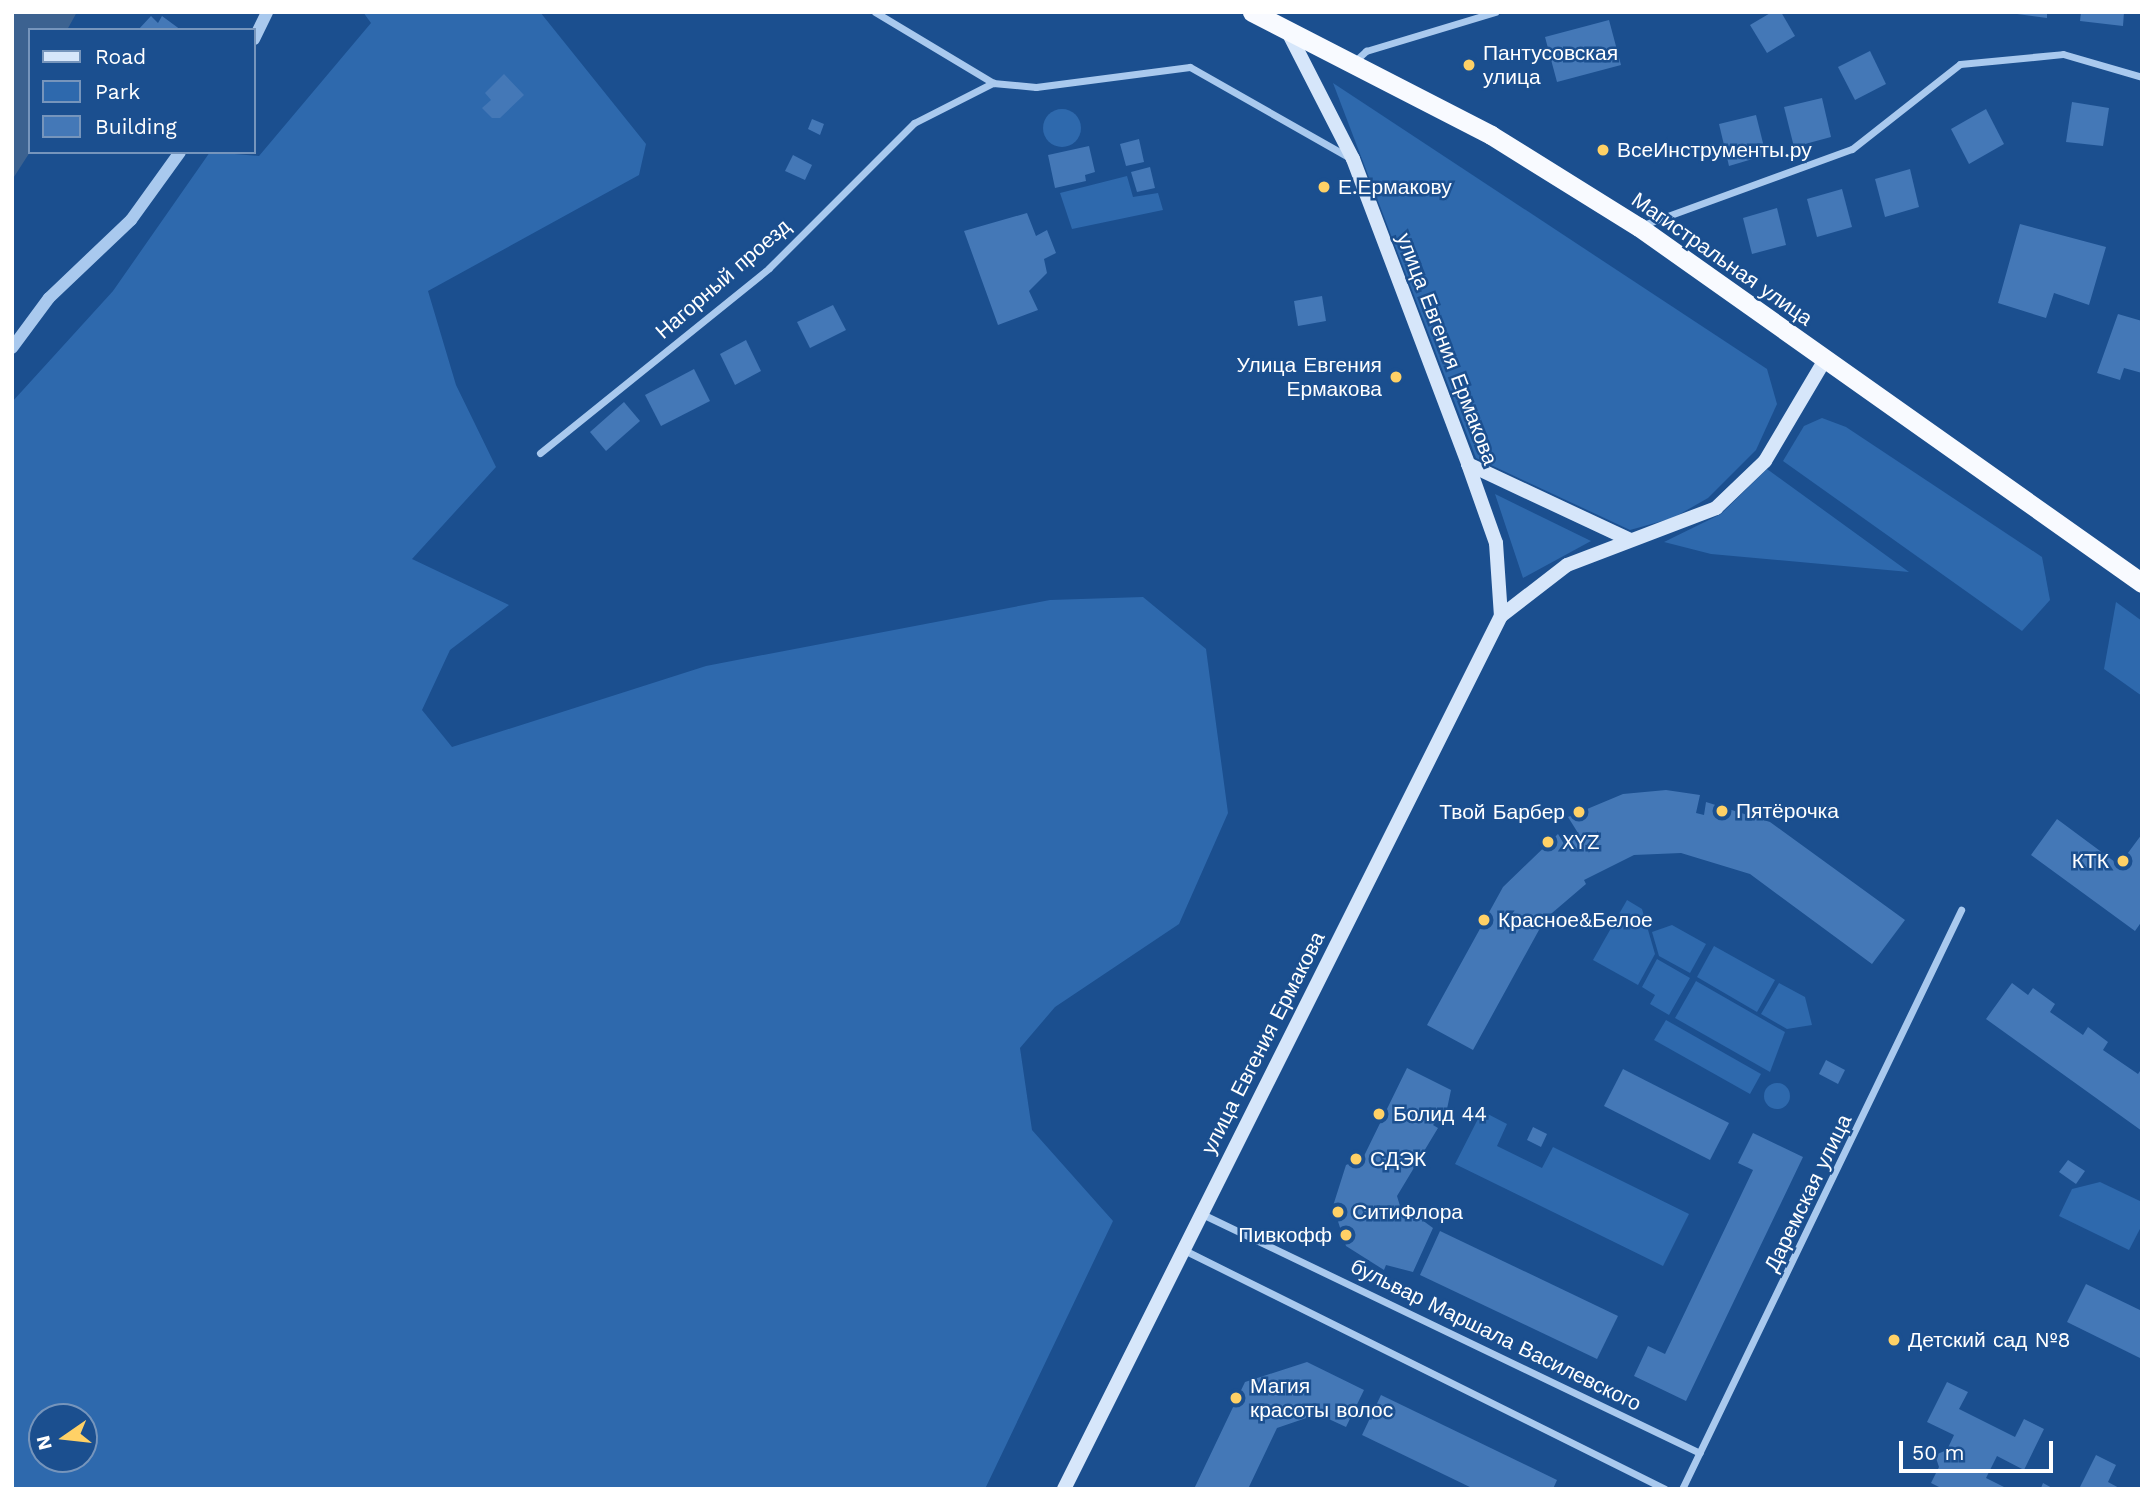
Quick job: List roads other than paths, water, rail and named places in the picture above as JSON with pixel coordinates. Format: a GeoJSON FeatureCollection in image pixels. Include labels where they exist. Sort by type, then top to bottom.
{"type":"FeatureCollection","features":[{"type":"Feature","properties":{"kind":"highway","name":"Магистральная улица"},"geometry":{"type":"LineString","coordinates":[[1252,12],[1491,135],[1639,227],[2142,583]]}},
{"type":"Feature","properties":{"kind":"main road","name":"улица Евгения Ермакова"},"geometry":{"type":"LineString","coordinates":[[1287,30],[1353,159],[1468,464],[1496,543],[1500,616]]}},
{"type":"Feature","properties":{"kind":"main road","name":"улица Евгения Ермакова"},"geometry":{"type":"LineString","coordinates":[[1064,1489],[1500,616],[1567,565],[1630,540],[1676,528],[1716,508],[1765,461],[1826,358]]}},
{"type":"Feature","properties":{"kind":"main road"},"geometry":{"type":"LineString","coordinates":[[1468,464],[1630,540]]}},
{"type":"Feature","properties":{"kind":"street"},"geometry":{"type":"LineString","coordinates":[[256,35],[267,12]]}},
{"type":"Feature","properties":{"kind":"street"},"geometry":{"type":"LineString","coordinates":[[875,12],[993,83],[1037,87],[1189,67],[1353,159]]}},
{"type":"Feature","properties":{"kind":"street"},"geometry":{"type":"LineString","coordinates":[[1353,63],[1366,51],[1496,12]]}},
{"type":"Feature","properties":{"kind":"street"},"geometry":{"type":"LineString","coordinates":[[1639,227],[1852,149],[1960,64],[2063,54],[2142,78]]}},
{"type":"Feature","properties":{"kind":"street","name":"Нагорный проезд"},"geometry":{"type":"LineString","coordinates":[[540,453],[769,268],[914,123],[993,83]]}},
{"type":"Feature","properties":{"kind":"street"},"geometry":{"type":"LineString","coordinates":[[12,348],[49,299],[131,220],[179,154]]}},
{"type":"Feature","properties":{"kind":"street","name":"Даремская улица"},"geometry":{"type":"LineString","coordinates":[[1682,1489],[1961,910]]}},
{"type":"Feature","properties":{"kind":"street","name":"бульвар Маршала Василевского"},"geometry":{"type":"LineString","coordinates":[[1201,1213],[1700,1452]]}},
{"type":"Feature","properties":{"kind":"street"},"geometry":{"type":"LineString","coordinates":[[1183,1250],[1665,1489]]}},
{"type":"Feature","properties":{"kind":"place","name":"Пантусовская улица"},"geometry":{"type":"Point","coordinates":[1469,65]}},
{"type":"Feature","properties":{"kind":"place","name":"ВсеИнструменты.ру"},"geometry":{"type":"Point","coordinates":[1603,150]}},
{"type":"Feature","properties":{"kind":"place","name":"Е.Ермакову"},"geometry":{"type":"Point","coordinates":[1324,187]}},
{"type":"Feature","properties":{"kind":"place","name":"Улица Евгения Ермакова"},"geometry":{"type":"Point","coordinates":[1396,377]}},
{"type":"Feature","properties":{"kind":"place","name":"Пятёрочка"},"geometry":{"type":"Point","coordinates":[1722,811]}},
{"type":"Feature","properties":{"kind":"place","name":"Твой Барбер"},"geometry":{"type":"Point","coordinates":[1579,812]}},
{"type":"Feature","properties":{"kind":"place","name":"XYZ"},"geometry":{"type":"Point","coordinates":[1548,842]}},
{"type":"Feature","properties":{"kind":"place","name":"КТК"},"geometry":{"type":"Point","coordinates":[2123,861]}},
{"type":"Feature","properties":{"kind":"place","name":"Красное&Белое"},"geometry":{"type":"Point","coordinates":[1484,920]}},
{"type":"Feature","properties":{"kind":"place","name":"Болид 44"},"geometry":{"type":"Point","coordinates":[1379,1114]}},
{"type":"Feature","properties":{"kind":"place","name":"СДЭК"},"geometry":{"type":"Point","coordinates":[1356,1159]}},
{"type":"Feature","properties":{"kind":"place","name":"СитиФлора"},"geometry":{"type":"Point","coordinates":[1338,1212]}},
{"type":"Feature","properties":{"kind":"place","name":"Пивкофф"},"geometry":{"type":"Point","coordinates":[1346,1235]}},
{"type":"Feature","properties":{"kind":"place","name":"Детский сад №8"},"geometry":{"type":"Point","coordinates":[1894,1340]}},
{"type":"Feature","properties":{"kind":"place","name":"Магия красоты волос"},"geometry":{"type":"Point","coordinates":[1236,1398]}}]}
